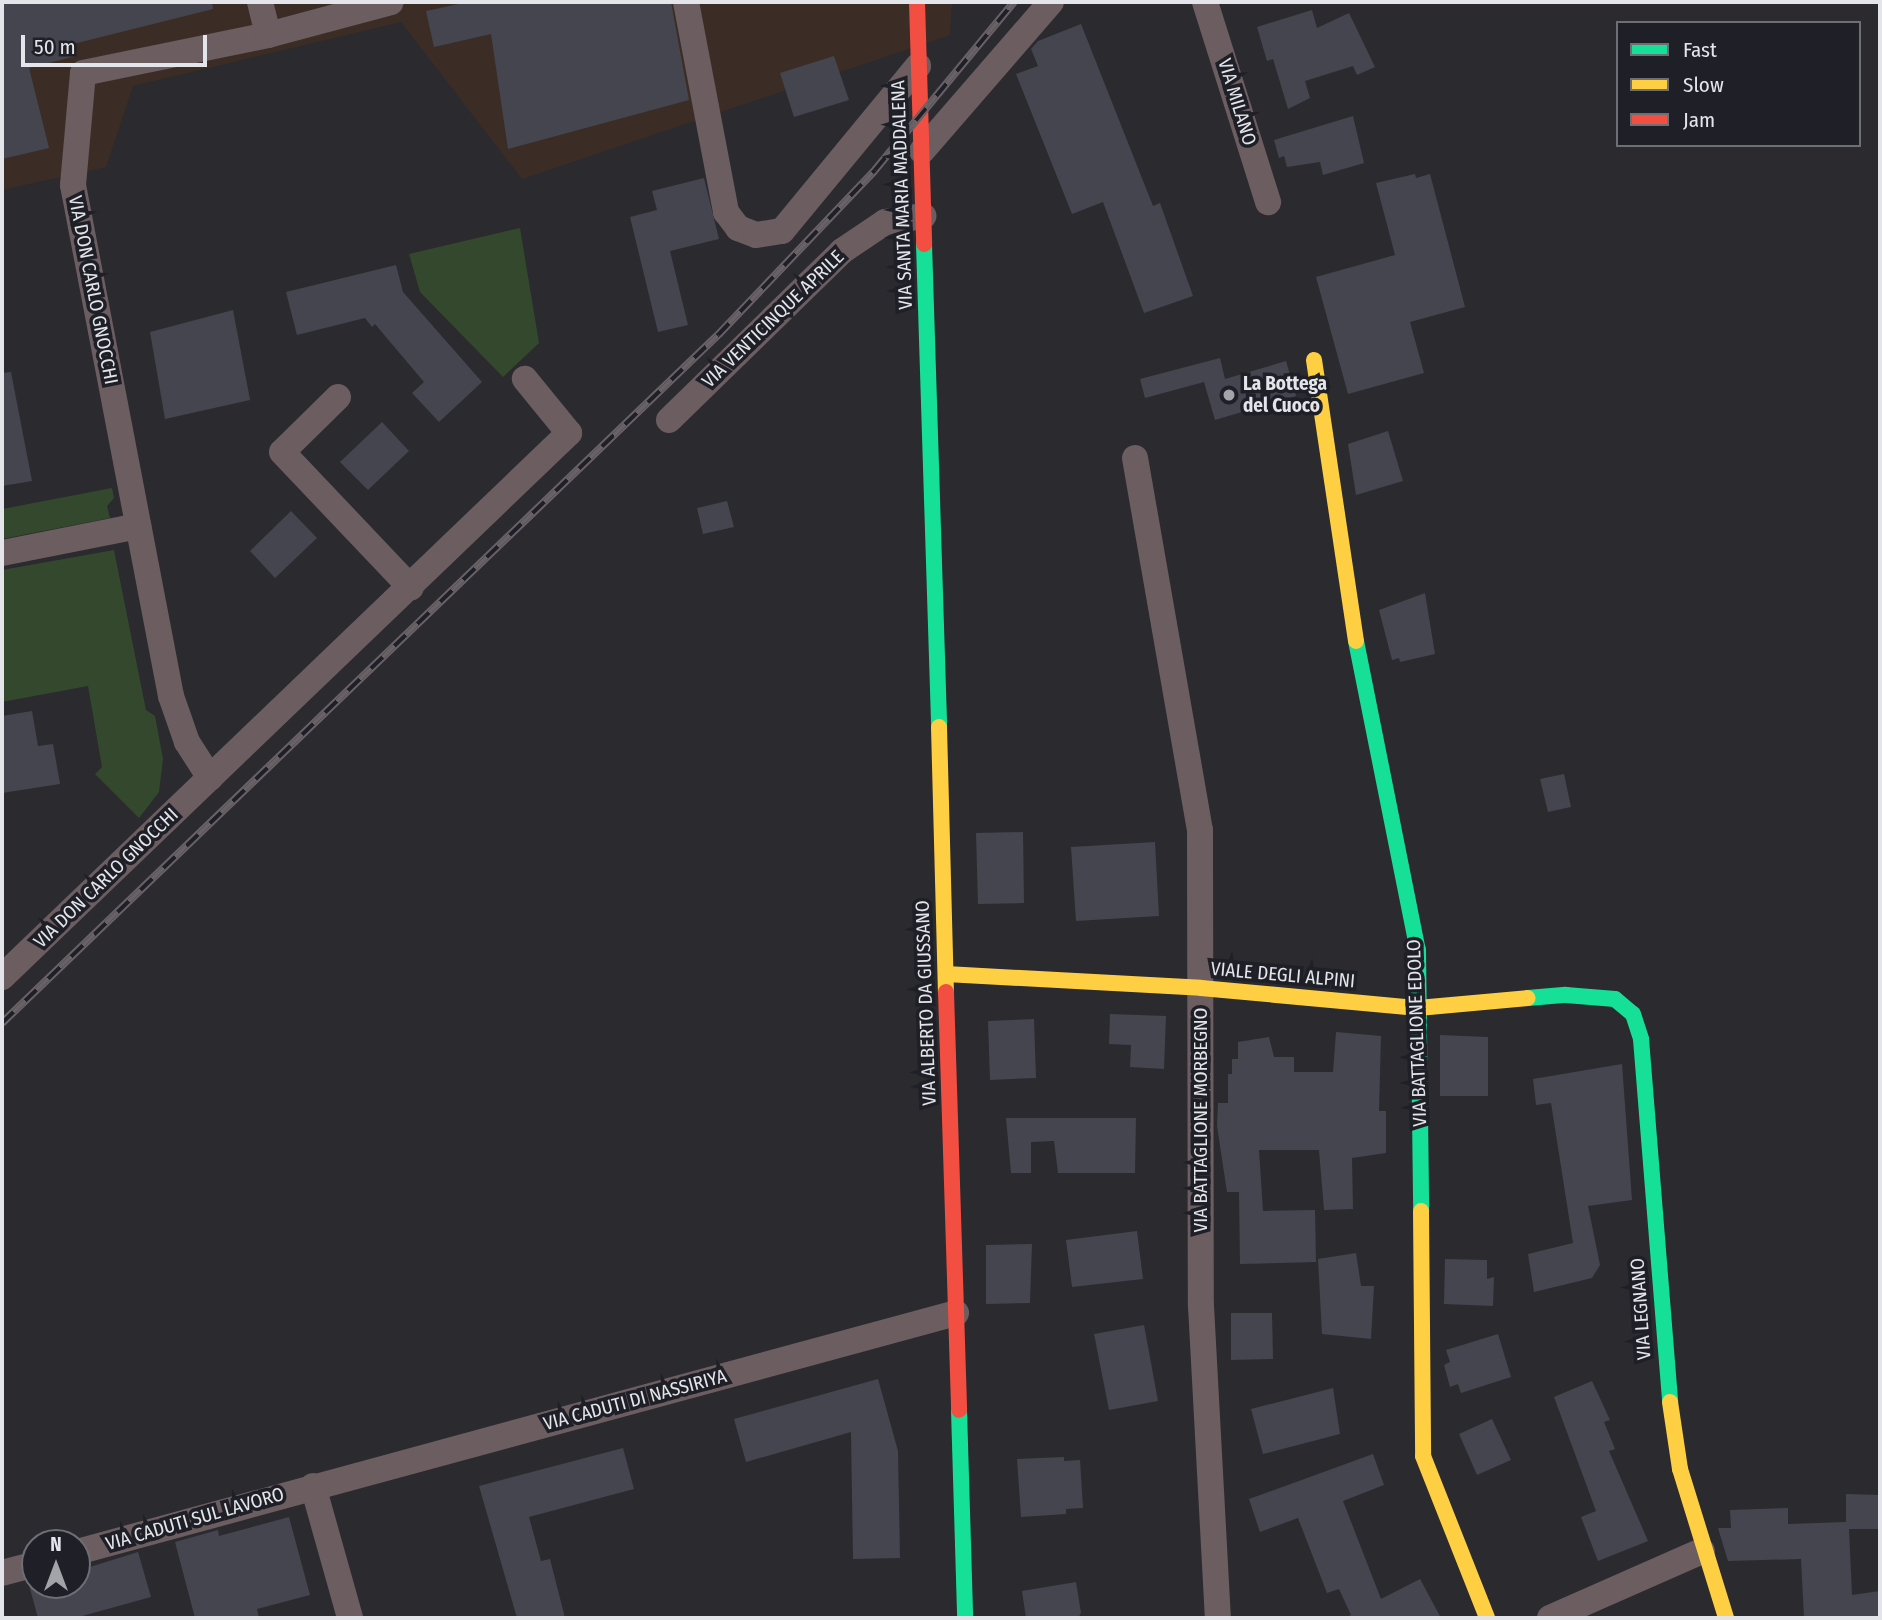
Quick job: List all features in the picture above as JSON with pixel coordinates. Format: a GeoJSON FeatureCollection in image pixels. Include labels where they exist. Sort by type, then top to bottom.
{"type":"FeatureCollection","features":[{"type":"Feature","properties":{"kind":"street"},"geometry":{"type":"LineString","coordinates":[[260,2],[268,35]]}},
{"type":"Feature","properties":{"kind":"street","name":"VIA DON CARLO GNOCCHI"},"geometry":{"type":"LineString","coordinates":[[210,778],[187,742],[171,696],[73,185],[83,73],[268,35],[391,2]]}},
{"type":"Feature","properties":{"kind":"street"},"geometry":{"type":"LineString","coordinates":[[686,2],[726,212],[738,229],[756,235],[782,231],[918,66]]}},
{"type":"Feature","properties":{"kind":"street","name":"VIA SANTA MARIA MADDALENA"},"geometry":{"type":"LineString","coordinates":[[917,2],[931,387]]}},
{"type":"Feature","properties":{"kind":"street"},"geometry":{"type":"LineString","coordinates":[[922,150],[1051,2]]}},
{"type":"Feature","properties":{"kind":"street","name":"VIA MILANO"},"geometry":{"type":"LineString","coordinates":[[1205,2],[1268,202]]}},
{"type":"Feature","properties":{"kind":"street","name":"VIA VENTICINQUE APRILE"},"geometry":{"type":"LineString","coordinates":[[669,420],[842,251],[885,222],[924,216]]}},
{"type":"Feature","properties":{"kind":"street","name":"VIA BATTAGLIONE EDOLO"},"geometry":{"type":"LineString","coordinates":[[1314,360],[1365,698],[1418,950],[1423,1456],[1487,1618]]}},
{"type":"Feature","properties":{"kind":"street","name":"VIA DON CARLO GNOCCHI"},"geometry":{"type":"LineString","coordinates":[[2,977],[411,588],[569,433],[525,379]]}},
{"type":"Feature","properties":{"kind":"street","name":"VIA ALBERTO DA GIUSSANO"},"geometry":{"type":"LineString","coordinates":[[931,387],[965,1618]]}},
{"type":"Feature","properties":{"kind":"street"},"geometry":{"type":"LineString","coordinates":[[338,397],[282,453],[411,588]]}},
{"type":"Feature","properties":{"kind":"street","name":"VIA BATTAGLIONE MORBEGNO"},"geometry":{"type":"LineString","coordinates":[[1135,458],[1200,830],[1202,1319],[1218,1618]]}},
{"type":"Feature","properties":{"kind":"street"},"geometry":{"type":"LineString","coordinates":[[2,553],[138,526]]}},
{"type":"Feature","properties":{"kind":"street","name":"VIALE DEGLI ALPINI"},"geometry":{"type":"LineString","coordinates":[[946,974],[1201,988],[1418,1008],[1566,995],[1615,999]]}},
{"type":"Feature","properties":{"kind":"street","name":"VIA LEGNANO"},"geometry":{"type":"LineString","coordinates":[[1615,999],[1633,1014],[1641,1039],[1664,1357],[1680,1469],[1702,1551],[1727,1618]]}},
{"type":"Feature","properties":{"kind":"street","name":"VIA CADUTI DI NASSIRIYA"},"geometry":{"type":"LineString","coordinates":[[313,1486],[956,1313]]}},
{"type":"Feature","properties":{"kind":"street"},"geometry":{"type":"LineString","coordinates":[[313,1486],[350,1618]]}},
{"type":"Feature","properties":{"kind":"street","name":"VIA CADUTI SUL LAVORO"},"geometry":{"type":"LineString","coordinates":[[91,1548],[313,1486]]}},
{"type":"Feature","properties":{"kind":"street"},"geometry":{"type":"LineString","coordinates":[[1550,1618],[1702,1551]]}},
{"type":"Feature","properties":{"kind":"street"},"geometry":{"type":"LineString","coordinates":[[2,1573],[21,1568]]}},
{"type":"Feature","properties":{"kind":"shaded area"},"geometry":{"type":"Polygon","coordinates":[[[2,2],[952,2],[950,35],[522,179],[401,22],[133,86],[106,167],[2,190],[2,2]]]}},
{"type":"Feature","properties":{"kind":"green space"},"geometry":{"type":"Polygon","coordinates":[[[520,228],[539,343],[503,377],[420,292],[409,254],[520,228]]]}},
{"type":"Feature","properties":{"kind":"green space"},"geometry":{"type":"Polygon","coordinates":[[[112,488],[114,498],[107,506],[110,518],[2,539],[2,509],[112,488]]]}},
{"type":"Feature","properties":{"kind":"green space"},"geometry":{"type":"Polygon","coordinates":[[[114,550],[146,710],[155,716],[163,759],[159,792],[139,818],[95,774],[102,767],[88,686],[2,702],[2,570],[114,550]]]}},
{"type":"Feature","properties":{"kind":"building"},"geometry":{"type":"Polygon","coordinates":[[[2,2],[212,2],[213,9],[73,44],[76,56],[29,68],[49,148],[2,159],[2,2]]]}},
{"type":"Feature","properties":{"kind":"building"},"geometry":{"type":"Polygon","coordinates":[[[468,2],[671,2],[689,100],[508,149],[491,34],[434,47],[426,11],[468,2]]]}},
{"type":"Feature","properties":{"kind":"building"},"geometry":{"type":"Polygon","coordinates":[[[1312,10],[1317,28],[1349,13],[1375,67],[1357,75],[1353,66],[1305,81],[1310,98],[1288,109],[1273,59],[1267,61],[1257,27],[1312,10]]]}},
{"type":"Feature","properties":{"kind":"building"},"geometry":{"type":"Polygon","coordinates":[[[1081,24],[1153,206],[1160,203],[1193,296],[1144,313],[1103,202],[1072,214],[1016,74],[1038,66],[1031,49],[1038,41],[1081,24]]]}},
{"type":"Feature","properties":{"kind":"building"},"geometry":{"type":"Polygon","coordinates":[[[834,56],[849,100],[794,117],[780,73],[834,56]]]}},
{"type":"Feature","properties":{"kind":"building"},"geometry":{"type":"Polygon","coordinates":[[[1353,116],[1364,163],[1323,175],[1320,162],[1287,167],[1284,156],[1279,158],[1274,140],[1353,116]]]}},
{"type":"Feature","properties":{"kind":"building"},"geometry":{"type":"Polygon","coordinates":[[[1415,174],[1416,178],[1430,174],[1465,307],[1410,322],[1424,373],[1348,394],[1316,277],[1395,255],[1376,183],[1415,174]]]}},
{"type":"Feature","properties":{"kind":"building"},"geometry":{"type":"Polygon","coordinates":[[[704,178],[719,239],[670,251],[688,325],[658,332],[630,217],[657,210],[652,191],[704,178]]]}},
{"type":"Feature","properties":{"kind":"building"},"geometry":{"type":"Polygon","coordinates":[[[396,265],[403,292],[482,382],[439,422],[412,393],[424,382],[375,324],[372,327],[365,318],[297,335],[286,292],[396,265]]]}},
{"type":"Feature","properties":{"kind":"building"},"geometry":{"type":"Polygon","coordinates":[[[233,310],[250,400],[165,419],[150,332],[233,310]]]}},
{"type":"Feature","properties":{"kind":"building"},"geometry":{"type":"Polygon","coordinates":[[[1220,358],[1225,379],[1286,361],[1296,396],[1215,420],[1204,382],[1145,398],[1140,379],[1220,358]]]}},
{"type":"Feature","properties":{"kind":"building"},"geometry":{"type":"Polygon","coordinates":[[[11,372],[32,481],[2,486],[2,373],[11,372]]]}},
{"type":"Feature","properties":{"kind":"building"},"geometry":{"type":"Polygon","coordinates":[[[382,422],[409,451],[368,490],[340,462],[382,422]]]}},
{"type":"Feature","properties":{"kind":"building"},"geometry":{"type":"Polygon","coordinates":[[[1388,431],[1403,481],[1356,495],[1348,444],[1388,431]]]}},
{"type":"Feature","properties":{"kind":"building"},"geometry":{"type":"Polygon","coordinates":[[[727,501],[734,527],[703,534],[697,508],[727,501]]]}},
{"type":"Feature","properties":{"kind":"building"},"geometry":{"type":"Polygon","coordinates":[[[291,511],[317,538],[275,578],[250,551],[291,511]]]}},
{"type":"Feature","properties":{"kind":"building"},"geometry":{"type":"Polygon","coordinates":[[[1425,593],[1435,654],[1400,662],[1399,658],[1392,660],[1379,610],[1425,593]]]}},
{"type":"Feature","properties":{"kind":"building"},"geometry":{"type":"Polygon","coordinates":[[[32,711],[38,746],[53,744],[60,784],[2,793],[2,716],[32,711]]]}},
{"type":"Feature","properties":{"kind":"building"},"geometry":{"type":"Polygon","coordinates":[[[1564,774],[1571,807],[1548,812],[1540,779],[1564,774]]]}},
{"type":"Feature","properties":{"kind":"building"},"geometry":{"type":"Polygon","coordinates":[[[1023,832],[1024,903],[978,904],[976,833],[1023,832]]]}},
{"type":"Feature","properties":{"kind":"building"},"geometry":{"type":"Polygon","coordinates":[[[1155,842],[1159,916],[1076,921],[1071,847],[1155,842]]]}},
{"type":"Feature","properties":{"kind":"building"},"geometry":{"type":"Polygon","coordinates":[[[1110,1014],[1166,1016],[1164,1069],[1130,1067],[1131,1045],[1109,1044],[1110,1014]]]}},
{"type":"Feature","properties":{"kind":"building"},"geometry":{"type":"Polygon","coordinates":[[[1034,1019],[1036,1078],[990,1080],[988,1021],[1034,1019]]]}},
{"type":"Feature","properties":{"kind":"building"},"geometry":{"type":"Polygon","coordinates":[[[1336,1032],[1381,1036],[1379,1111],[1386,1111],[1386,1153],[1352,1158],[1353,1209],[1324,1210],[1319,1150],[1259,1150],[1263,1211],[1315,1210],[1316,1262],[1240,1264],[1239,1192],[1227,1192],[1217,1126],[1218,1103],[1228,1103],[1228,1074],[1232,1074],[1232,1059],[1238,1059],[1238,1042],[1269,1037],[1274,1057],[1294,1057],[1294,1072],[1333,1072],[1336,1032]]]}},
{"type":"Feature","properties":{"kind":"building"},"geometry":{"type":"Polygon","coordinates":[[[1440,1035],[1488,1037],[1488,1096],[1440,1096],[1440,1035]]]}},
{"type":"Feature","properties":{"kind":"building"},"geometry":{"type":"Polygon","coordinates":[[[1622,1064],[1632,1200],[1588,1206],[1600,1265],[1592,1278],[1534,1292],[1528,1254],[1573,1243],[1551,1103],[1536,1105],[1533,1079],[1622,1064]]]}},
{"type":"Feature","properties":{"kind":"building"},"geometry":{"type":"Polygon","coordinates":[[[1006,1118],[1136,1118],[1135,1173],[1058,1173],[1054,1141],[1031,1142],[1031,1173],[1011,1173],[1006,1118]]]}},
{"type":"Feature","properties":{"kind":"building"},"geometry":{"type":"Polygon","coordinates":[[[1137,1231],[1143,1279],[1072,1287],[1066,1240],[1137,1231]]]}},
{"type":"Feature","properties":{"kind":"building"},"geometry":{"type":"Polygon","coordinates":[[[1032,1244],[1030,1303],[986,1304],[986,1245],[1032,1244]]]}},
{"type":"Feature","properties":{"kind":"building"},"geometry":{"type":"Polygon","coordinates":[[[1356,1253],[1361,1286],[1374,1286],[1371,1339],[1322,1334],[1318,1259],[1356,1253]]]}},
{"type":"Feature","properties":{"kind":"building"},"geometry":{"type":"Polygon","coordinates":[[[1445,1259],[1487,1260],[1487,1279],[1494,1277],[1493,1306],[1444,1304],[1445,1259]]]}},
{"type":"Feature","properties":{"kind":"building"},"geometry":{"type":"Polygon","coordinates":[[[1231,1313],[1272,1313],[1273,1359],[1231,1360],[1231,1313]]]}},
{"type":"Feature","properties":{"kind":"building"},"geometry":{"type":"Polygon","coordinates":[[[1144,1325],[1158,1401],[1109,1410],[1094,1334],[1144,1325]]]}},
{"type":"Feature","properties":{"kind":"building"},"geometry":{"type":"Polygon","coordinates":[[[1498,1334],[1511,1377],[1461,1393],[1458,1384],[1450,1387],[1444,1365],[1450,1362],[1446,1350],[1498,1334]]]}},
{"type":"Feature","properties":{"kind":"building"},"geometry":{"type":"Polygon","coordinates":[[[878,1379],[898,1451],[900,1558],[853,1559],[851,1432],[746,1462],[734,1419],[878,1379]]]}},
{"type":"Feature","properties":{"kind":"building"},"geometry":{"type":"Polygon","coordinates":[[[1592,1381],[1610,1420],[1604,1422],[1615,1449],[1609,1451],[1648,1541],[1598,1561],[1581,1517],[1596,1511],[1554,1397],[1592,1381]]]}},
{"type":"Feature","properties":{"kind":"building"},"geometry":{"type":"Polygon","coordinates":[[[1333,1388],[1340,1434],[1263,1454],[1251,1409],[1333,1388]]]}},
{"type":"Feature","properties":{"kind":"building"},"geometry":{"type":"Polygon","coordinates":[[[1492,1419],[1511,1460],[1477,1475],[1459,1434],[1492,1419]]]}},
{"type":"Feature","properties":{"kind":"building"},"geometry":{"type":"Polygon","coordinates":[[[623,1448],[634,1489],[529,1517],[541,1561],[550,1559],[565,1618],[517,1618],[479,1486],[623,1448]]]}},
{"type":"Feature","properties":{"kind":"building"},"geometry":{"type":"Polygon","coordinates":[[[1373,1454],[1384,1485],[1343,1501],[1381,1599],[1420,1579],[1441,1618],[1344,1618],[1351,1615],[1339,1589],[1327,1593],[1298,1518],[1260,1532],[1249,1499],[1373,1454]]]}},
{"type":"Feature","properties":{"kind":"building"},"geometry":{"type":"Polygon","coordinates":[[[1064,1457],[1064,1461],[1080,1460],[1083,1508],[1066,1509],[1066,1514],[1021,1517],[1017,1459],[1064,1457]]]}},
{"type":"Feature","properties":{"kind":"building"},"geometry":{"type":"Polygon","coordinates":[[[1846,1494],[1880,1495],[1880,1529],[1849,1529],[1852,1595],[1880,1591],[1880,1618],[1804,1618],[1801,1559],[1728,1561],[1718,1528],[1731,1528],[1730,1510],[1788,1508],[1788,1524],[1846,1522],[1846,1494]]]}},
{"type":"Feature","properties":{"kind":"building"},"geometry":{"type":"Polygon","coordinates":[[[289,1517],[310,1595],[257,1609],[259,1618],[195,1618],[175,1542],[218,1530],[219,1536],[289,1517]]]}},
{"type":"Feature","properties":{"kind":"building"},"geometry":{"type":"Polygon","coordinates":[[[138,1552],[151,1597],[75,1618],[38,1618],[33,1599],[91,1599],[91,1567],[138,1552]]]}},
{"type":"Feature","properties":{"kind":"building"},"geometry":{"type":"Polygon","coordinates":[[[1076,1582],[1081,1613],[1078,1618],[1026,1618],[1022,1591],[1076,1582]]]}},
{"type":"Feature","properties":{"kind":"railway"},"geometry":{"type":"LineString","coordinates":[[2,1023],[718,335],[875,170],[1014,2]]}},
{"type":"Feature","properties":{"kind":"traffic: fast"},"geometry":{"type":"LineString","coordinates":[[924,244],[939,727]]}},
{"type":"Feature","properties":{"kind":"traffic: fast"},"geometry":{"type":"LineString","coordinates":[[1356,641],[1418,950],[1421,1211]]}},
{"type":"Feature","properties":{"kind":"traffic: fast"},"geometry":{"type":"LineString","coordinates":[[1528,998],[1566,995],[1615,999],[1633,1014],[1641,1039],[1670,1402]]}},
{"type":"Feature","properties":{"kind":"traffic: fast"},"geometry":{"type":"LineString","coordinates":[[959,1410],[965,1618]]}},
{"type":"Feature","properties":{"kind":"traffic: slow"},"geometry":{"type":"LineString","coordinates":[[1314,360],[1356,641]]}},
{"type":"Feature","properties":{"kind":"traffic: slow"},"geometry":{"type":"LineString","coordinates":[[939,727],[946,992]]}},
{"type":"Feature","properties":{"kind":"traffic: slow"},"geometry":{"type":"LineString","coordinates":[[946,974],[1201,988],[1418,1008],[1528,998]]}},
{"type":"Feature","properties":{"kind":"traffic: slow"},"geometry":{"type":"LineString","coordinates":[[1421,1211],[1423,1456],[1487,1618]]}},
{"type":"Feature","properties":{"kind":"traffic: slow"},"geometry":{"type":"LineString","coordinates":[[1670,1402],[1680,1469],[1726,1618]]}},
{"type":"Feature","properties":{"kind":"traffic: jam"},"geometry":{"type":"LineString","coordinates":[[917,2],[924,244]]}},
{"type":"Feature","properties":{"kind":"traffic: jam"},"geometry":{"type":"LineString","coordinates":[[946,992],[959,1410]]}},
{"type":"Feature","properties":{"kind":"place","name":"La Bottega del Cuoco"},"geometry":{"type":"Point","coordinates":[1229,395]}}]}
